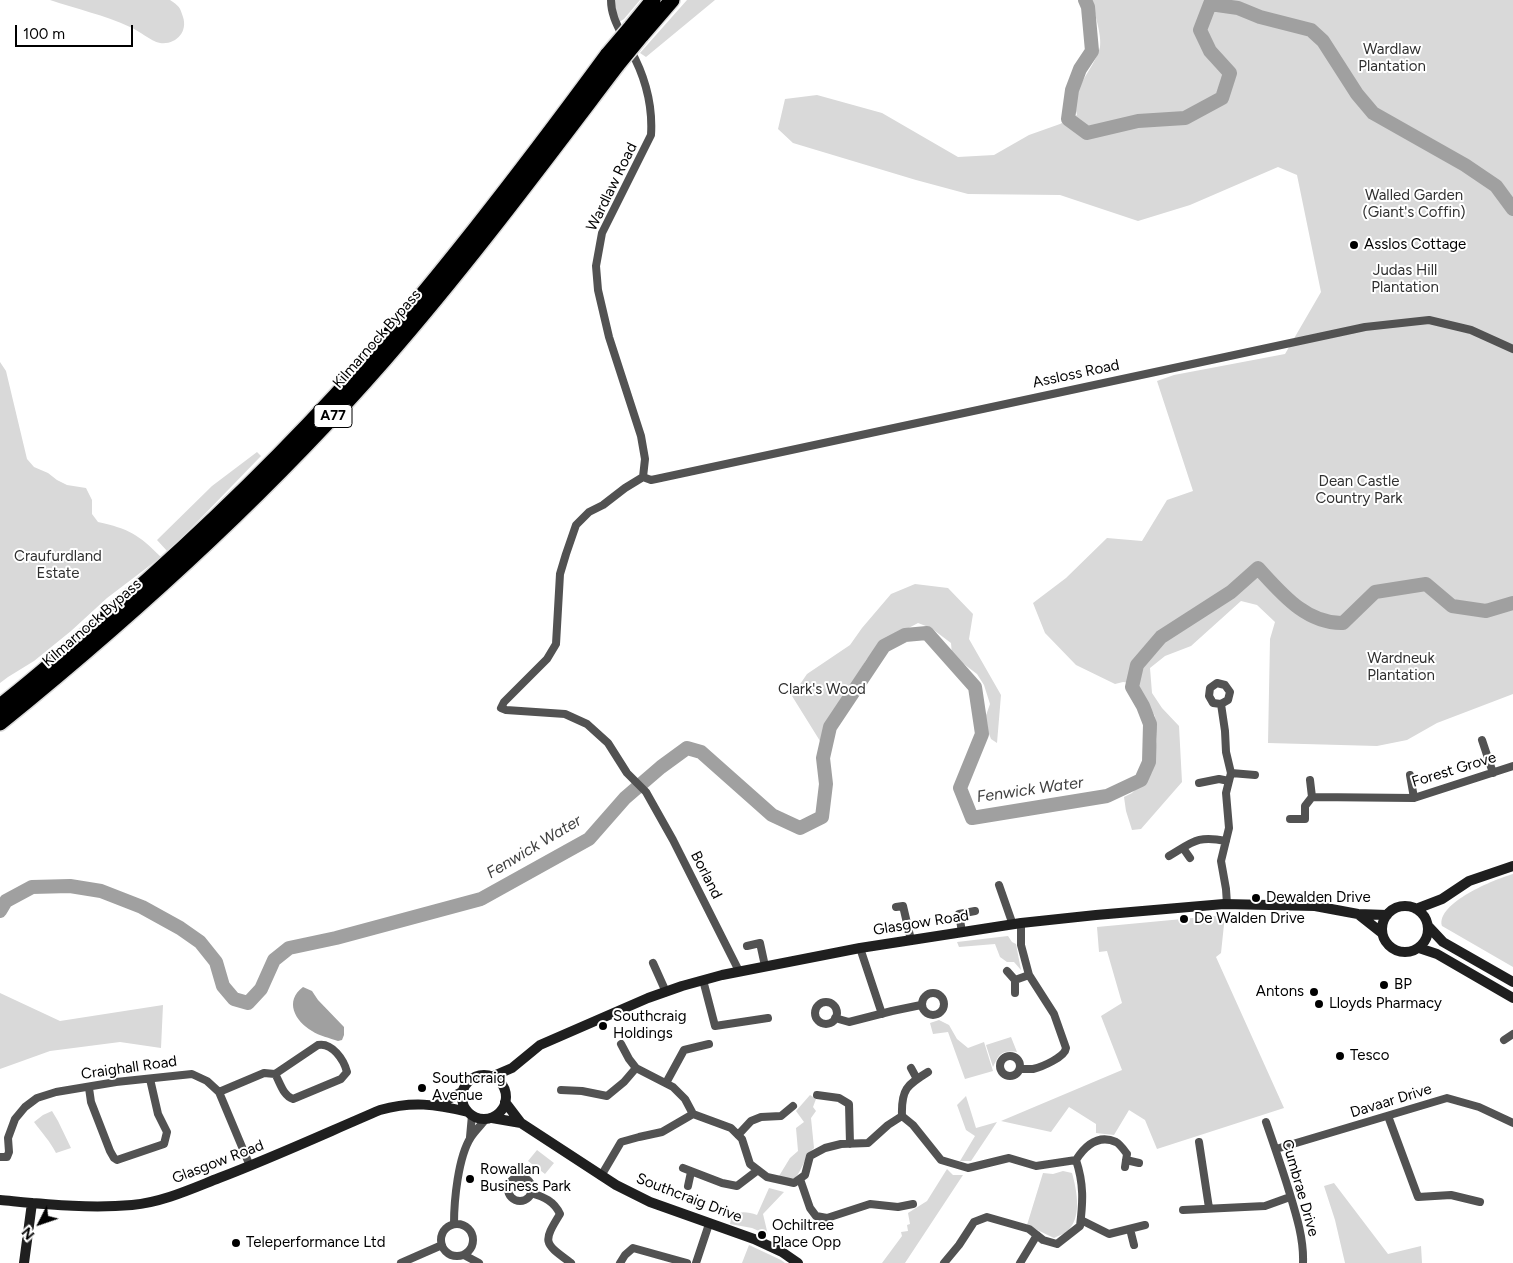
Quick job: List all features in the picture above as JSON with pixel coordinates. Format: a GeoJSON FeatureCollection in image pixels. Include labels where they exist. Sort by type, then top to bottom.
{"type":"FeatureCollection","features":[{"type":"Feature","properties":{"kind":"highway","name":"Kilmarnock Bypass"},"geometry":{"type":"LineString","coordinates":[[636,31],[653,0]]}},
{"type":"Feature","properties":{"kind":"highway","name":"Kilmarnock Bypass"},"geometry":{"type":"LineString","coordinates":[[0,706],[155,575],[227,507],[335,395],[446,266],[636,31],[672,0]]}},
{"type":"Feature","properties":{"kind":"highway","name":"Kilmarnock Bypass"},"geometry":{"type":"LineString","coordinates":[[0,723],[85,652],[185,564],[230,522],[329,420],[450,283],[613,59]]}},
{"type":"Feature","properties":{"kind":"main road"},"geometry":{"type":"LineString","coordinates":[[1442,899],[1427,922],[1426,941],[1419,948],[1410,952],[1402,952],[1394,950],[1388,945],[1382,933],[1382,926],[1387,915],[1392,910],[1404,906],[1416,909],[1442,899],[1469,881],[1513,866]]}},
{"type":"Feature","properties":{"kind":"main road","name":"Glasgow Road"},"geometry":{"type":"LineString","coordinates":[[491,1077],[512,1068],[540,1045],[666,992],[738,971],[860,948],[1017,924],[1226,904],[1315,906],[1358,914],[1387,915]]}},
{"type":"Feature","properties":{"kind":"main road"},"geometry":{"type":"LineString","coordinates":[[1416,909],[1443,942],[1513,982]]}},
{"type":"Feature","properties":{"kind":"main road","name":"Glasgow Road"},"geometry":{"type":"LineString","coordinates":[[1358,914],[1382,933]]}},
{"type":"Feature","properties":{"kind":"main road"},"geometry":{"type":"LineString","coordinates":[[1419,948],[1437,954],[1513,998]]}},
{"type":"Feature","properties":{"kind":"main road","name":"Glasgow Road"},"geometry":{"type":"LineString","coordinates":[[504,1089],[512,1068]]}},
{"type":"Feature","properties":{"kind":"main road"},"geometry":{"type":"LineString","coordinates":[[483,1075],[491,1077],[498,1081],[504,1089],[505,1102],[499,1113],[489,1119],[476,1118],[464,1107],[462,1092],[467,1083],[474,1078],[483,1075]]}},
{"type":"Feature","properties":{"kind":"main road","name":"Glasgow Road"},"geometry":{"type":"LineString","coordinates":[[437,1105],[462,1092]]}},
{"type":"Feature","properties":{"kind":"main road","name":"Southcraig Drive"},"geometry":{"type":"LineString","coordinates":[[505,1102],[522,1123],[601,1176],[650,1202],[758,1241],[782,1252],[798,1263]]}},
{"type":"Feature","properties":{"kind":"main road","name":"Glasgow Road"},"geometry":{"type":"LineString","coordinates":[[0,1200],[88,1207],[156,1201],[250,1166],[380,1110],[399,1104],[437,1105],[470,1114]]}},
{"type":"Feature","properties":{"kind":"main road","name":"Southcraig Drive"},"geometry":{"type":"LineString","coordinates":[[489,1119],[522,1123]]}},
{"type":"Feature","properties":{"kind":"main road"},"geometry":{"type":"LineString","coordinates":[[24,1263],[32,1203]]}},
{"type":"Feature","properties":{"kind":"street","name":"Wardlaw Road"},"geometry":{"type":"LineString","coordinates":[[611,0],[614,20],[640,68],[647,87],[651,129],[647,144],[602,233],[597,256],[596,276],[609,337],[641,436],[645,459],[643,477]]}},
{"type":"Feature","properties":{"kind":"street","name":"Assloss Road"},"geometry":{"type":"LineString","coordinates":[[643,477],[651,480],[656,479],[1365,327],[1429,320],[1471,330],[1513,349]]}},
{"type":"Feature","properties":{"kind":"street","name":"Borland"},"geometry":{"type":"LineString","coordinates":[[643,477],[603,505],[589,512],[576,525],[560,574],[556,644],[547,659],[513,692],[501,708],[506,710],[565,714],[587,724],[608,743],[627,773],[646,792],[673,840],[738,971]]}},
{"type":"Feature","properties":{"kind":"street"},"geometry":{"type":"LineString","coordinates":[[1221,704],[1230,777],[1226,793],[1230,828],[1221,861],[1226,889],[1226,904]]}},
{"type":"Feature","properties":{"kind":"street"},"geometry":{"type":"LineString","coordinates":[[1482,740],[1493,773]]}},
{"type":"Feature","properties":{"kind":"street","name":"Forest Grove"},"geometry":{"type":"LineString","coordinates":[[1312,797],[1414,798],[1513,766]]}},
{"type":"Feature","properties":{"kind":"street"},"geometry":{"type":"LineString","coordinates":[[1198,783],[1255,775]]}},
{"type":"Feature","properties":{"kind":"street"},"geometry":{"type":"LineString","coordinates":[[1410,775],[1414,798]]}},
{"type":"Feature","properties":{"kind":"street"},"geometry":{"type":"LineString","coordinates":[[1290,818],[1306,818],[1305,806],[1312,797],[1310,780]]}},
{"type":"Feature","properties":{"kind":"street"},"geometry":{"type":"LineString","coordinates":[[1169,856],[1194,841],[1206,838],[1226,841]]}},
{"type":"Feature","properties":{"kind":"street"},"geometry":{"type":"LineString","coordinates":[[1183,848],[1190,858]]}},
{"type":"Feature","properties":{"kind":"street"},"geometry":{"type":"LineString","coordinates":[[999,885],[1017,924],[1030,975],[1035,986],[1054,1014],[1066,1048],[1066,1052],[1034,1069],[1020,1069]]}},
{"type":"Feature","properties":{"kind":"street"},"geometry":{"type":"LineString","coordinates":[[896,908],[903,906],[911,940]]}},
{"type":"Feature","properties":{"kind":"street"},"geometry":{"type":"LineString","coordinates":[[962,932],[959,914],[975,911]]}},
{"type":"Feature","properties":{"kind":"street"},"geometry":{"type":"LineString","coordinates":[[747,946],[760,943],[765,966]]}},
{"type":"Feature","properties":{"kind":"street"},"geometry":{"type":"LineString","coordinates":[[860,948],[882,1014]]}},
{"type":"Feature","properties":{"kind":"street"},"geometry":{"type":"LineString","coordinates":[[653,963],[666,992]]}},
{"type":"Feature","properties":{"kind":"street"},"geometry":{"type":"LineString","coordinates":[[1006,971],[1015,980],[1015,993]]}},
{"type":"Feature","properties":{"kind":"street"},"geometry":{"type":"LineString","coordinates":[[1015,980],[1030,975]]}},
{"type":"Feature","properties":{"kind":"street"},"geometry":{"type":"LineString","coordinates":[[702,980],[716,1026],[768,1018]]}},
{"type":"Feature","properties":{"kind":"street"},"geometry":{"type":"LineString","coordinates":[[835,1018],[849,1022],[922,1005]]}},
{"type":"Feature","properties":{"kind":"street"},"geometry":{"type":"LineString","coordinates":[[1504,1040],[1513,1034]]}},
{"type":"Feature","properties":{"kind":"street"},"geometry":{"type":"LineString","coordinates":[[250,1166],[219,1092],[264,1073],[275,1074],[324,1044],[330,1047],[344,1063],[347,1072],[342,1079],[293,1099],[285,1094],[275,1074]]}},
{"type":"Feature","properties":{"kind":"street"},"geometry":{"type":"LineString","coordinates":[[621,1044],[636,1068],[673,1087],[685,1099],[693,1114],[731,1128],[742,1139],[750,1164],[767,1177],[794,1183],[805,1175],[810,1156],[825,1148],[841,1144],[868,1142],[902,1116]]}},
{"type":"Feature","properties":{"kind":"street"},"geometry":{"type":"LineString","coordinates":[[666,1083],[684,1050],[709,1044]]}},
{"type":"Feature","properties":{"kind":"street"},"geometry":{"type":"LineString","coordinates":[[561,1090],[582,1091],[607,1096],[624,1082],[636,1068]]}},
{"type":"Feature","properties":{"kind":"street"},"geometry":{"type":"LineString","coordinates":[[911,1068],[917,1079]]}},
{"type":"Feature","properties":{"kind":"street"},"geometry":{"type":"LineString","coordinates":[[902,1116],[903,1095],[910,1083],[928,1072]]}},
{"type":"Feature","properties":{"kind":"street","name":"Craighall Road"},"geometry":{"type":"LineString","coordinates":[[0,1156],[6,1157],[9,1152],[4,1138],[25,1107],[37,1098],[56,1092],[116,1082],[192,1074],[207,1081],[219,1092]]}},
{"type":"Feature","properties":{"kind":"street"},"geometry":{"type":"LineString","coordinates":[[89,1088],[91,1102],[110,1151],[117,1160],[164,1144],[167,1132],[158,1114],[150,1079]]}},
{"type":"Feature","properties":{"kind":"street"},"geometry":{"type":"LineString","coordinates":[[817,1095],[839,1098],[849,1104],[850,1144]]}},
{"type":"Feature","properties":{"kind":"street","name":"Davaar Drive"},"geometry":{"type":"LineString","coordinates":[[1276,1150],[1446,1098],[1480,1107],[1513,1123]]}},
{"type":"Feature","properties":{"kind":"street"},"geometry":{"type":"LineString","coordinates":[[738,1135],[751,1121],[761,1117],[781,1116],[793,1106]]}},
{"type":"Feature","properties":{"kind":"street"},"geometry":{"type":"LineString","coordinates":[[454,1224],[454,1205],[462,1163],[470,1137],[470,1114]]}},
{"type":"Feature","properties":{"kind":"street"},"geometry":{"type":"LineString","coordinates":[[601,1176],[621,1142],[662,1132],[693,1114]]}},
{"type":"Feature","properties":{"kind":"street"},"geometry":{"type":"LineString","coordinates":[[902,1116],[913,1125],[941,1160],[968,1168],[1009,1158],[1036,1166],[1076,1160],[1088,1144],[1101,1139],[1117,1142],[1127,1154],[1126,1164],[1140,1163]]}},
{"type":"Feature","properties":{"kind":"street"},"geometry":{"type":"LineString","coordinates":[[1388,1116],[1418,1197],[1452,1195],[1480,1202]]}},
{"type":"Feature","properties":{"kind":"street"},"geometry":{"type":"LineString","coordinates":[[470,1137],[489,1119]]}},
{"type":"Feature","properties":{"kind":"street","name":"Cumbrae Drive"},"geometry":{"type":"LineString","coordinates":[[1266,1122],[1290,1197],[1303,1250],[1303,1263]]}},
{"type":"Feature","properties":{"kind":"street"},"geometry":{"type":"LineString","coordinates":[[1200,1142],[1208,1208]]}},
{"type":"Feature","properties":{"kind":"street"},"geometry":{"type":"LineString","coordinates":[[944,1263],[974,1222],[987,1217],[1029,1229],[1043,1240],[1057,1244],[1080,1226],[1084,1200],[1080,1172],[1076,1160]]}},
{"type":"Feature","properties":{"kind":"street"},"geometry":{"type":"LineString","coordinates":[[683,1168],[722,1183],[737,1186],[758,1170]]}},
{"type":"Feature","properties":{"kind":"street"},"geometry":{"type":"LineString","coordinates":[[688,1186],[691,1172]]}},
{"type":"Feature","properties":{"kind":"street"},"geometry":{"type":"LineString","coordinates":[[800,1179],[810,1208],[816,1216],[826,1218],[870,1204],[898,1207],[913,1204]]}},
{"type":"Feature","properties":{"kind":"street"},"geometry":{"type":"LineString","coordinates":[[531,1193],[544,1196],[556,1205],[560,1214],[548,1233],[548,1243],[552,1250],[571,1263]]}},
{"type":"Feature","properties":{"kind":"street"},"geometry":{"type":"LineString","coordinates":[[1183,1210],[1264,1206],[1290,1197]]}},
{"type":"Feature","properties":{"kind":"street"},"geometry":{"type":"LineString","coordinates":[[1081,1220],[1109,1234],[1146,1225]]}},
{"type":"Feature","properties":{"kind":"street"},"geometry":{"type":"LineString","coordinates":[[464,1256],[471,1249],[473,1236],[467,1227],[454,1224],[442,1234],[442,1245],[448,1254],[464,1256],[479,1263]]}},
{"type":"Feature","properties":{"kind":"street"},"geometry":{"type":"LineString","coordinates":[[696,1263],[709,1224]]}},
{"type":"Feature","properties":{"kind":"street"},"geometry":{"type":"LineString","coordinates":[[1130,1229],[1134,1245]]}},
{"type":"Feature","properties":{"kind":"street"},"geometry":{"type":"LineString","coordinates":[[1020,1263],[1037,1235]]}},
{"type":"Feature","properties":{"kind":"street"},"geometry":{"type":"LineString","coordinates":[[401,1263],[442,1245]]}},
{"type":"Feature","properties":{"kind":"street"},"geometry":{"type":"LineString","coordinates":[[620,1263],[633,1248],[687,1263]]}},
{"type":"Feature","properties":{"kind":"green space"},"geometry":{"type":"Polygon","coordinates":[[[50,0],[170,0],[180,9],[184,28],[176,40],[160,43],[120,23],[50,0]]]}},
{"type":"Feature","properties":{"kind":"green space"},"geometry":{"type":"Polygon","coordinates":[[[611,0],[640,0],[624,19],[616,24],[611,0]]]}},
{"type":"Feature","properties":{"kind":"green space"},"geometry":{"type":"Polygon","coordinates":[[[687,0],[715,0],[646,57],[640,53],[687,0]]]}},
{"type":"Feature","properties":{"kind":"green space","name":"Dean Castle Country Park"},"geometry":{"type":"Polygon","coordinates":[[[1092,0],[1513,0],[1513,694],[1437,723],[1407,740],[1377,746],[1268,743],[1270,639],[1275,622],[1257,605],[1241,601],[1191,646],[1165,656],[1150,668],[1152,693],[1162,708],[1179,726],[1182,782],[1141,829],[1132,830],[1124,797],[1132,793],[1152,772],[1157,739],[1155,716],[1138,684],[1123,682],[1115,684],[1076,665],[1045,633],[1033,603],[1066,578],[1107,538],[1142,541],[1167,500],[1193,491],[1157,381],[1174,375],[1285,354],[1321,292],[1297,175],[1278,167],[1190,205],[1138,221],[1060,195],[968,194],[793,143],[778,129],[785,99],[817,95],[882,113],[958,157],[994,155],[1029,135],[1060,124],[1077,115],[1076,96],[1100,47],[1099,30],[1092,0]]]}},
{"type":"Feature","properties":{"kind":"green space","name":"Craufurdland Estate"},"geometry":{"type":"Polygon","coordinates":[[[0,362],[6,371],[27,459],[34,467],[67,485],[86,488],[92,500],[92,514],[98,522],[125,530],[146,543],[161,557],[107,598],[34,661],[0,683],[0,362]]]}},
{"type":"Feature","properties":{"kind":"green space"},"geometry":{"type":"Polygon","coordinates":[[[257,452],[261,456],[168,552],[157,540],[212,486],[257,452]]]}},
{"type":"Feature","properties":{"kind":"green space","name":"Clark's Wood"},"geometry":{"type":"Polygon","coordinates":[[[915,584],[948,588],[973,614],[969,639],[1001,695],[997,743],[991,739],[984,721],[990,704],[984,685],[977,674],[952,655],[951,643],[931,628],[918,623],[886,640],[866,660],[849,691],[828,719],[820,741],[792,696],[807,674],[850,645],[891,594],[915,584]]]}},
{"type":"Feature","properties":{"kind":"green space"},"geometry":{"type":"Polygon","coordinates":[[[1513,874],[1513,967],[1442,926],[1443,917],[1448,909],[1457,901],[1468,893],[1513,874]]]}},
{"type":"Feature","properties":{"kind":"green space"},"geometry":{"type":"Polygon","coordinates":[[[1225,915],[1221,953],[1216,957],[1284,1108],[1157,1149],[1145,1120],[1129,1110],[1114,1135],[1096,1133],[1096,1124],[1069,1107],[1051,1132],[1001,1121],[1122,1070],[1101,1016],[1122,1003],[1107,951],[1099,952],[1097,927],[1225,915]]]}},
{"type":"Feature","properties":{"kind":"green space"},"geometry":{"type":"Polygon","coordinates":[[[1008,936],[1016,944],[1021,970],[1014,962],[1007,962],[1000,957],[995,944],[959,947],[957,942],[1008,936]]]}},
{"type":"Feature","properties":{"kind":"green space"},"geometry":{"type":"Polygon","coordinates":[[[0,993],[60,1021],[163,1005],[161,1048],[120,1042],[50,1051],[0,1069],[0,993]]]}},
{"type":"Feature","properties":{"kind":"green space"},"geometry":{"type":"Polygon","coordinates":[[[939,1020],[949,1025],[957,1039],[968,1048],[984,1042],[993,1071],[965,1079],[948,1032],[933,1034],[930,1023],[939,1020]]]}},
{"type":"Feature","properties":{"kind":"green space"},"geometry":{"type":"Polygon","coordinates":[[[1011,1037],[1017,1052],[1001,1054],[993,1067],[986,1045],[1011,1037]]]}},
{"type":"Feature","properties":{"kind":"green space"},"geometry":{"type":"Polygon","coordinates":[[[810,1095],[816,1099],[813,1107],[816,1111],[811,1118],[814,1148],[795,1178],[790,1179],[779,1176],[790,1158],[798,1151],[796,1128],[804,1122],[796,1111],[810,1095]]]}},
{"type":"Feature","properties":{"kind":"green space"},"geometry":{"type":"Polygon","coordinates":[[[966,1096],[976,1128],[997,1122],[971,1161],[960,1161],[975,1136],[966,1130],[957,1105],[966,1096]]]}},
{"type":"Feature","properties":{"kind":"green space"},"geometry":{"type":"Polygon","coordinates":[[[52,1111],[71,1148],[56,1153],[34,1122],[52,1111]]]}},
{"type":"Feature","properties":{"kind":"green space"},"geometry":{"type":"Polygon","coordinates":[[[537,1150],[554,1163],[545,1174],[528,1161],[537,1150]]]}},
{"type":"Feature","properties":{"kind":"green space"},"geometry":{"type":"Polygon","coordinates":[[[947,1169],[953,1175],[963,1175],[905,1263],[882,1263],[902,1236],[901,1232],[908,1231],[907,1225],[910,1224],[908,1213],[927,1201],[947,1169]]]}},
{"type":"Feature","properties":{"kind":"green space"},"geometry":{"type":"Polygon","coordinates":[[[1063,1171],[1072,1173],[1077,1196],[1076,1213],[1071,1227],[1065,1233],[1054,1238],[1027,1225],[1043,1173],[1053,1174],[1063,1171]]]}},
{"type":"Feature","properties":{"kind":"green space"},"geometry":{"type":"Polygon","coordinates":[[[1334,1183],[1388,1254],[1421,1246],[1422,1263],[1345,1263],[1335,1220],[1324,1186],[1334,1183]]]}},
{"type":"Feature","properties":{"kind":"green space"},"geometry":{"type":"Polygon","coordinates":[[[769,1188],[784,1192],[763,1214],[768,1235],[752,1228],[730,1224],[732,1215],[735,1214],[744,1212],[757,1215],[769,1188]]]}},
{"type":"Feature","properties":{"kind":"green space"},"geometry":{"type":"Polygon","coordinates":[[[749,1245],[781,1260],[785,1263],[742,1263],[749,1245]]]}},
{"type":"Feature","properties":{"kind":"shaded area"},"geometry":{"type":"Polygon","coordinates":[[[303,987],[312,991],[344,1027],[342,1040],[338,1041],[321,1036],[301,1022],[294,1010],[293,1004],[297,992],[303,987]]]}},
{"type":"Feature","properties":{"kind":"waterway"},"geometry":{"type":"LineString","coordinates":[[1085,0],[1088,7],[1092,51],[1080,69],[1072,90],[1068,119],[1087,133],[1138,121],[1185,118],[1222,98],[1230,73],[1210,51],[1200,30],[1210,4],[1238,8],[1260,17],[1311,30],[1323,41],[1357,94],[1373,113],[1465,165],[1496,186],[1513,209]]}},
{"type":"Feature","properties":{"kind":"waterway","name":"Fenwick Water"},"geometry":{"type":"LineString","coordinates":[[0,911],[6,901],[32,887],[70,886],[101,891],[142,907],[180,928],[200,942],[216,962],[223,986],[234,999],[248,1003],[261,989],[274,960],[289,948],[336,938],[481,899],[589,839],[625,798],[661,767],[687,748],[701,752],[772,815],[800,828],[822,817],[826,784],[823,758],[830,727],[884,646],[905,635],[927,633],[975,687],[982,734],[960,788],[972,818],[1107,796],[1141,780],[1149,762],[1150,724],[1143,706],[1132,687],[1137,665],[1161,637],[1231,592],[1258,568],[1295,605],[1306,613],[1330,622],[1343,623],[1375,592],[1426,584],[1452,606],[1486,611],[1513,603]]}},
{"type":"Feature","properties":{"kind":"place","name":"Asslos Cottage"},"geometry":{"type":"Point","coordinates":[1354,245]}},
{"type":"Feature","properties":{"kind":"place","name":"Dewalden Drive"},"geometry":{"type":"Point","coordinates":[1256,898]}},
{"type":"Feature","properties":{"kind":"place","name":"De Walden Drive"},"geometry":{"type":"Point","coordinates":[1184,919]}},
{"type":"Feature","properties":{"kind":"place","name":"BP"},"geometry":{"type":"Point","coordinates":[1384,985]}},
{"type":"Feature","properties":{"kind":"place","name":"Antons"},"geometry":{"type":"Point","coordinates":[1314,992]}},
{"type":"Feature","properties":{"kind":"place","name":"Lloyds Pharmacy"},"geometry":{"type":"Point","coordinates":[1319,1004]}},
{"type":"Feature","properties":{"kind":"place","name":"Southcraig Holdings"},"geometry":{"type":"Point","coordinates":[603,1026]}},
{"type":"Feature","properties":{"kind":"place","name":"Tesco"},"geometry":{"type":"Point","coordinates":[1340,1056]}},
{"type":"Feature","properties":{"kind":"place","name":"Southcraig Avenue"},"geometry":{"type":"Point","coordinates":[422,1088]}},
{"type":"Feature","properties":{"kind":"place","name":"Rowallan Business Park"},"geometry":{"type":"Point","coordinates":[470,1179]}},
{"type":"Feature","properties":{"kind":"place","name":"Ochiltree Place Opp"},"geometry":{"type":"Point","coordinates":[762,1235]}},
{"type":"Feature","properties":{"kind":"place","name":"Teleperformance Ltd"},"geometry":{"type":"Point","coordinates":[236,1243]}},
{"type":"Feature","properties":{"kind":"park label","name":"Wardlaw Plantation"},"geometry":{"type":"Point","coordinates":[1392,58]}},
{"type":"Feature","properties":{"kind":"park label","name":"Walled Garden (Giant's Coffin)"},"geometry":{"type":"Point","coordinates":[1414,204]}},
{"type":"Feature","properties":{"kind":"park label","name":"Judas Hill Plantation"},"geometry":{"type":"Point","coordinates":[1405,280]}},
{"type":"Feature","properties":{"kind":"park label","name":"Wardneuk Plantation"},"geometry":{"type":"Point","coordinates":[1401,668]}}]}
